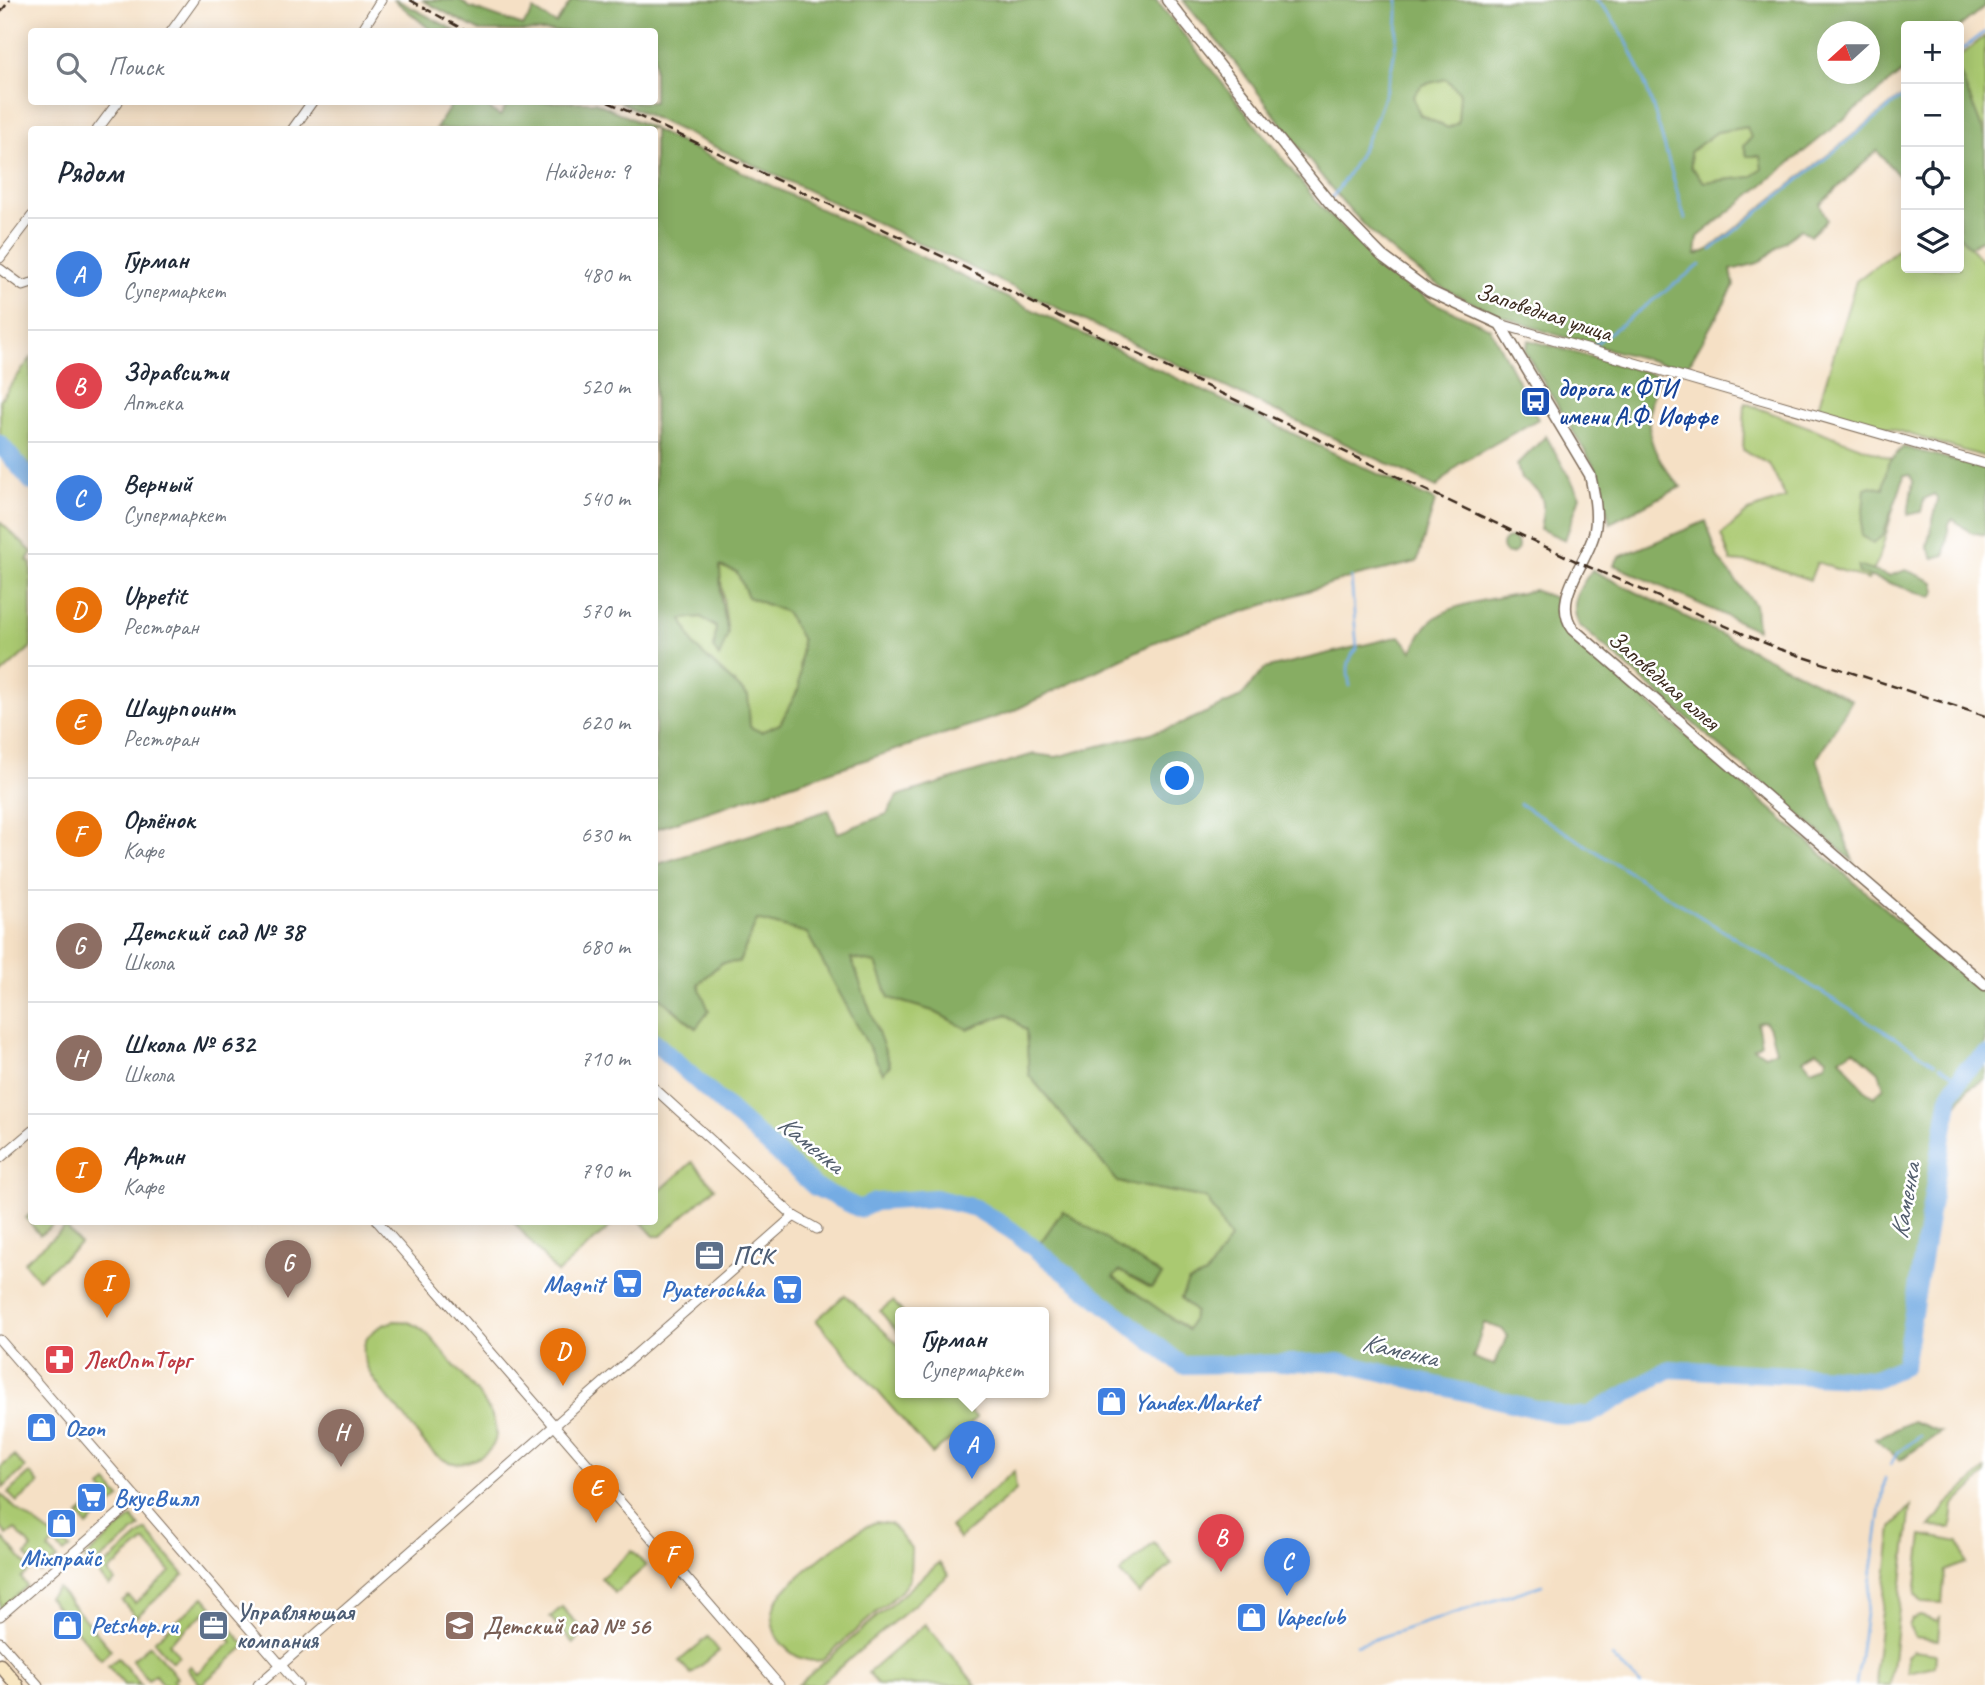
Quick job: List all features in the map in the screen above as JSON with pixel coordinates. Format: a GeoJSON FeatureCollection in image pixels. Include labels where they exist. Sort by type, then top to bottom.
{"type":"FeatureCollection","features":[{"type":"Feature","properties":{"kind":"main road"},"geometry":{"type":"LineString","coordinates":[[0,1665],[17,1685]]}},
{"type":"Feature","properties":{"kind":"street"},"geometry":{"type":"LineString","coordinates":[[174,28],[194,0]]}},
{"type":"Feature","properties":{"kind":"street"},"geometry":{"type":"LineString","coordinates":[[364,28],[381,0]]}},
{"type":"Feature","properties":{"kind":"street","name":"Заповедная улица"},"geometry":{"type":"LineString","coordinates":[[1167,0],[1329,202],[1382,256],[1410,279],[1438,296],[1500,324],[1985,464]]}},
{"type":"Feature","properties":{"kind":"street"},"geometry":{"type":"LineString","coordinates":[[100,126],[116,105]]}},
{"type":"Feature","properties":{"kind":"street"},"geometry":{"type":"LineString","coordinates":[[295,126],[310,105]]}},
{"type":"Feature","properties":{"kind":"street"},"geometry":{"type":"LineString","coordinates":[[0,258],[28,221]]}},
{"type":"Feature","properties":{"kind":"street"},"geometry":{"type":"LineString","coordinates":[[0,269],[23,286],[28,284]]}},
{"type":"Feature","properties":{"kind":"street","name":"Заповедная аллея"},"geometry":{"type":"LineString","coordinates":[[1500,324],[1590,475],[1596,499],[1595,530],[1567,596],[1567,620],[1573,629],[1985,985]]}},
{"type":"Feature","properties":{"kind":"street"},"geometry":{"type":"LineString","coordinates":[[658,1092],[794,1216],[817,1229]]}},
{"type":"Feature","properties":{"kind":"street"},"geometry":{"type":"LineString","coordinates":[[0,1158],[28,1134]]}},
{"type":"Feature","properties":{"kind":"street"},"geometry":{"type":"LineString","coordinates":[[258,1685],[794,1216]]}},
{"type":"Feature","properties":{"kind":"street"},"geometry":{"type":"LineString","coordinates":[[381,1225],[779,1685]]}},
{"type":"Feature","properties":{"kind":"street"},"geometry":{"type":"LineString","coordinates":[[0,1340],[298,1685]]}},
{"type":"Feature","properties":{"kind":"street"},"geometry":{"type":"LineString","coordinates":[[0,1616],[137,1498]]}},
{"type":"Feature","properties":{"kind":"street"},"geometry":{"type":"LineString","coordinates":[[0,1642],[37,1685]]}},
{"type":"Feature","properties":{"kind":"green space"},"geometry":{"type":"Polygon","coordinates":[[[394,0],[450,28],[428,28],[394,0]]]}},
{"type":"Feature","properties":{"kind":"green space"},"geometry":{"type":"Polygon","coordinates":[[[422,0],[460,0],[469,7],[523,26],[534,10],[556,24],[572,0],[1156,0],[1322,208],[1374,257],[1430,301],[1490,328],[1538,419],[1459,464],[1437,487],[626,105],[658,105],[658,28],[474,28],[422,0]]]}},
{"type":"Feature","properties":{"kind":"green space"},"geometry":{"type":"Polygon","coordinates":[[[1183,0],[1985,0],[1985,6],[1964,23],[1901,21],[1901,73],[1698,237],[1696,255],[1707,251],[1901,97],[1901,178],[1877,151],[1820,204],[1827,220],[1810,236],[1801,229],[1758,263],[1731,270],[1734,286],[1686,369],[1529,326],[1468,301],[1440,286],[1410,266],[1357,218],[1311,163],[1247,78],[1183,0]],[[1446,79],[1422,85],[1413,97],[1420,115],[1448,128],[1458,123],[1460,93],[1446,79]],[[1747,127],[1717,132],[1690,152],[1691,167],[1704,182],[1752,177],[1762,168],[1760,156],[1747,156],[1744,146],[1751,138],[1747,127]]]}},
{"type":"Feature","properties":{"kind":"green space"},"geometry":{"type":"Polygon","coordinates":[[[1985,36],[1985,136],[1964,84],[1964,53],[1985,36]]]}},
{"type":"Feature","properties":{"kind":"green space"},"geometry":{"type":"Polygon","coordinates":[[[1446,79],[1460,93],[1458,123],[1448,128],[1420,115],[1413,97],[1421,85],[1446,79]]]}},
{"type":"Feature","properties":{"kind":"green space"},"geometry":{"type":"Polygon","coordinates":[[[1964,84],[1985,136],[1985,237],[1970,247],[1964,240],[1964,84]]]}},
{"type":"Feature","properties":{"kind":"green space"},"geometry":{"type":"Polygon","coordinates":[[[451,105],[484,105],[500,116],[507,105],[602,105],[647,126],[438,126],[451,105]]]}},
{"type":"Feature","properties":{"kind":"green space"},"geometry":{"type":"Polygon","coordinates":[[[1748,127],[1751,138],[1744,146],[1747,155],[1760,156],[1763,168],[1752,177],[1704,182],[1691,167],[1690,152],[1717,132],[1748,127]]]}},
{"type":"Feature","properties":{"kind":"green space"},"geometry":{"type":"Polygon","coordinates":[[[658,132],[1435,501],[1417,562],[1345,579],[1168,636],[1011,712],[658,828],[658,132]],[[720,566],[721,600],[728,634],[719,657],[714,649],[716,627],[701,617],[682,619],[694,646],[748,696],[750,727],[761,732],[780,724],[799,688],[802,640],[786,612],[748,597],[737,572],[720,566]]]}},
{"type":"Feature","properties":{"kind":"green space"},"geometry":{"type":"Polygon","coordinates":[[[1964,241],[1985,264],[1985,457],[1818,407],[1856,281],[1901,247],[1901,273],[1964,273],[1964,241]]]}},
{"type":"Feature","properties":{"kind":"green space"},"geometry":{"type":"Polygon","coordinates":[[[1529,340],[1660,376],[1650,408],[1650,436],[1661,461],[1681,487],[1610,523],[1598,473],[1525,351],[1529,340]]]}},
{"type":"Feature","properties":{"kind":"green space"},"geometry":{"type":"Polygon","coordinates":[[[28,362],[28,464],[0,439],[0,400],[28,362]]]}},
{"type":"Feature","properties":{"kind":"green space"},"geometry":{"type":"Polygon","coordinates":[[[1745,403],[1906,464],[1879,559],[1868,580],[1817,562],[1810,580],[1764,564],[1731,561],[1721,535],[1749,511],[1786,498],[1769,464],[1743,450],[1745,403]]]}},
{"type":"Feature","properties":{"kind":"green space"},"geometry":{"type":"Polygon","coordinates":[[[1546,436],[1580,496],[1565,540],[1540,529],[1542,499],[1536,489],[1521,479],[1517,465],[1546,436]]]}},
{"type":"Feature","properties":{"kind":"green space"},"geometry":{"type":"Polygon","coordinates":[[[1903,447],[1985,468],[1985,535],[1970,532],[1953,519],[1949,523],[1945,555],[1933,558],[1927,546],[1938,499],[1934,494],[1924,499],[1921,512],[1908,515],[1913,481],[1910,475],[1904,475],[1883,536],[1873,543],[1861,536],[1865,488],[1871,486],[1883,489],[1888,463],[1903,447]]]}},
{"type":"Feature","properties":{"kind":"green space"},"geometry":{"type":"Polygon","coordinates":[[[1706,521],[1718,558],[1755,605],[1757,630],[1614,565],[1619,557],[1706,521]]]}},
{"type":"Feature","properties":{"kind":"green space"},"geometry":{"type":"Polygon","coordinates":[[[0,522],[28,548],[28,650],[0,675],[0,522]]]}},
{"type":"Feature","properties":{"kind":"green space"},"geometry":{"type":"Polygon","coordinates":[[[1510,538],[1516,540],[1516,552],[1510,554],[1504,552],[1502,546],[1504,540],[1510,538]]]}},
{"type":"Feature","properties":{"kind":"green space"},"geometry":{"type":"Polygon","coordinates":[[[719,566],[737,572],[748,597],[786,612],[802,640],[799,688],[780,724],[761,732],[750,728],[748,696],[694,646],[682,619],[701,617],[716,628],[714,648],[728,634],[719,566]]]}},
{"type":"Feature","properties":{"kind":"green space"},"geometry":{"type":"Polygon","coordinates":[[[1858,566],[1889,576],[1906,570],[1934,582],[1936,591],[1932,597],[1862,574],[1858,572],[1858,566]]]}},
{"type":"Feature","properties":{"kind":"green space"},"geometry":{"type":"Polygon","coordinates":[[[1592,570],[1852,700],[1817,759],[1853,861],[1579,625],[1575,610],[1576,596],[1592,570]]]}},
{"type":"Feature","properties":{"kind":"green space"},"geometry":{"type":"Polygon","coordinates":[[[1534,590],[1555,598],[1556,614],[1565,630],[1985,996],[1985,1079],[1968,1089],[1953,1110],[1906,1364],[1875,1373],[1669,1362],[1577,1413],[1342,1357],[1186,1363],[1038,1246],[1063,1211],[1162,1276],[1151,1288],[1120,1271],[1113,1277],[1188,1330],[1195,1312],[1181,1298],[1188,1282],[1206,1275],[1230,1239],[1207,1198],[1118,1182],[1029,1075],[1026,1030],[1007,1014],[967,1029],[933,1011],[889,998],[876,963],[851,958],[890,1065],[883,1073],[807,933],[757,920],[739,962],[721,963],[698,984],[709,1011],[696,1028],[658,996],[658,864],[829,810],[838,833],[887,814],[897,796],[1034,754],[1056,757],[1174,727],[1241,697],[1264,669],[1400,636],[1412,651],[1426,626],[1439,615],[1478,601],[1534,590]],[[1764,1021],[1757,1023],[1761,1043],[1754,1048],[1765,1055],[1776,1050],[1770,1029],[1764,1021]],[[1854,1050],[1840,1058],[1874,1097],[1884,1087],[1879,1072],[1854,1050]],[[1817,1051],[1803,1059],[1811,1069],[1826,1064],[1827,1058],[1817,1051]],[[1484,1323],[1473,1358],[1494,1365],[1508,1336],[1502,1329],[1484,1323]]]}},
{"type":"Feature","properties":{"kind":"green space"},"geometry":{"type":"Polygon","coordinates":[[[757,920],[807,933],[883,1072],[890,1064],[850,958],[876,963],[889,998],[933,1011],[967,1029],[1007,1014],[1026,1030],[1029,1075],[1118,1182],[1207,1198],[1230,1239],[1206,1275],[1188,1282],[1181,1298],[1195,1312],[1189,1330],[1113,1277],[1120,1271],[1151,1288],[1162,1276],[1062,1211],[1038,1246],[998,1215],[975,1202],[949,1198],[916,1198],[884,1202],[860,1209],[815,1187],[658,1045],[658,996],[695,1028],[709,1011],[698,985],[721,963],[739,962],[757,920]]]}},
{"type":"Feature","properties":{"kind":"green space"},"geometry":{"type":"Polygon","coordinates":[[[692,1162],[715,1188],[661,1236],[654,1236],[644,1225],[658,1225],[658,1192],[692,1162]]]}},
{"type":"Feature","properties":{"kind":"green space"},"geometry":{"type":"Polygon","coordinates":[[[32,1225],[53,1225],[40,1235],[32,1225]]]}},
{"type":"Feature","properties":{"kind":"green space"},"geometry":{"type":"Polygon","coordinates":[[[517,1225],[611,1226],[557,1273],[517,1225]]]}},
{"type":"Feature","properties":{"kind":"green space"},"geometry":{"type":"Polygon","coordinates":[[[66,1227],[80,1244],[38,1279],[24,1262],[66,1227]]]}},
{"type":"Feature","properties":{"kind":"green space"},"geometry":{"type":"Polygon","coordinates":[[[845,1295],[895,1341],[895,1398],[956,1398],[977,1418],[932,1454],[816,1320],[845,1295]]]}},
{"type":"Feature","properties":{"kind":"green space"},"geometry":{"type":"Polygon","coordinates":[[[893,1301],[898,1307],[895,1307],[895,1330],[880,1311],[893,1301]]]}},
{"type":"Feature","properties":{"kind":"green space"},"geometry":{"type":"Polygon","coordinates":[[[394,1321],[410,1323],[426,1333],[483,1401],[496,1429],[494,1442],[485,1453],[461,1463],[437,1456],[375,1381],[367,1367],[364,1354],[366,1341],[375,1330],[394,1321]]]}},
{"type":"Feature","properties":{"kind":"green space"},"geometry":{"type":"Polygon","coordinates":[[[1912,1421],[1941,1432],[1900,1460],[1875,1439],[1912,1421]]]}},
{"type":"Feature","properties":{"kind":"green space"},"geometry":{"type":"Polygon","coordinates":[[[14,1456],[25,1468],[3,1488],[0,1468],[14,1456]]]}},
{"type":"Feature","properties":{"kind":"green space"},"geometry":{"type":"Polygon","coordinates":[[[1985,1470],[1985,1475],[1954,1505],[1951,1528],[1930,1527],[1947,1504],[1985,1470]]]}},
{"type":"Feature","properties":{"kind":"green space"},"geometry":{"type":"Polygon","coordinates":[[[1014,1471],[1016,1490],[959,1539],[950,1527],[1014,1471]]]}},
{"type":"Feature","properties":{"kind":"green space"},"geometry":{"type":"Polygon","coordinates":[[[30,1473],[39,1484],[17,1502],[8,1493],[30,1473]]]}},
{"type":"Feature","properties":{"kind":"green space"},"geometry":{"type":"Polygon","coordinates":[[[107,1483],[120,1498],[105,1511],[96,1501],[105,1493],[101,1488],[107,1483]]]}},
{"type":"Feature","properties":{"kind":"green space"},"geometry":{"type":"Polygon","coordinates":[[[0,1493],[16,1509],[70,1548],[64,1553],[54,1543],[48,1549],[57,1559],[40,1573],[26,1555],[32,1548],[15,1529],[7,1535],[0,1527],[0,1493]]]}},
{"type":"Feature","properties":{"kind":"green space"},"geometry":{"type":"Polygon","coordinates":[[[93,1503],[101,1513],[87,1526],[79,1515],[93,1503]]]}},
{"type":"Feature","properties":{"kind":"green space"},"geometry":{"type":"Polygon","coordinates":[[[1911,1506],[1890,1685],[1877,1685],[1875,1669],[1892,1527],[1911,1506]]]}},
{"type":"Feature","properties":{"kind":"green space"},"geometry":{"type":"Polygon","coordinates":[[[132,1517],[140,1527],[92,1567],[84,1558],[132,1517]]]}},
{"type":"Feature","properties":{"kind":"green space"},"geometry":{"type":"Polygon","coordinates":[[[876,1522],[891,1524],[911,1548],[910,1579],[901,1591],[822,1660],[806,1660],[791,1653],[774,1630],[772,1617],[777,1600],[823,1556],[876,1522]]]}},
{"type":"Feature","properties":{"kind":"green space"},"geometry":{"type":"Polygon","coordinates":[[[146,1530],[184,1575],[136,1617],[122,1601],[129,1596],[135,1603],[171,1572],[145,1541],[108,1572],[115,1581],[109,1586],[97,1572],[146,1530]]]}},
{"type":"Feature","properties":{"kind":"green space"},"geometry":{"type":"Polygon","coordinates":[[[1922,1535],[1959,1542],[1966,1563],[1945,1571],[1942,1603],[1922,1602],[1915,1595],[1922,1535]]]}},
{"type":"Feature","properties":{"kind":"green space"},"geometry":{"type":"Polygon","coordinates":[[[4,1539],[31,1570],[21,1578],[27,1586],[0,1610],[0,1542],[4,1539]]]}},
{"type":"Feature","properties":{"kind":"green space"},"geometry":{"type":"Polygon","coordinates":[[[1154,1543],[1172,1564],[1139,1594],[1120,1573],[1154,1543]]]}},
{"type":"Feature","properties":{"kind":"green space"},"geometry":{"type":"Polygon","coordinates":[[[632,1551],[646,1566],[615,1593],[601,1578],[632,1551]]]}},
{"type":"Feature","properties":{"kind":"green space"},"geometry":{"type":"Polygon","coordinates":[[[939,1563],[949,1575],[819,1685],[798,1685],[939,1563]]]}},
{"type":"Feature","properties":{"kind":"green space"},"geometry":{"type":"Polygon","coordinates":[[[58,1588],[111,1650],[101,1659],[48,1597],[58,1588]]]}},
{"type":"Feature","properties":{"kind":"green space"},"geometry":{"type":"Polygon","coordinates":[[[204,1597],[246,1646],[201,1685],[187,1669],[190,1666],[197,1673],[232,1642],[206,1612],[169,1643],[179,1656],[172,1662],[154,1641],[204,1597]]]}},
{"type":"Feature","properties":{"kind":"green space"},"geometry":{"type":"Polygon","coordinates":[[[562,1607],[585,1633],[573,1643],[550,1617],[562,1607]]]}},
{"type":"Feature","properties":{"kind":"green space"},"geometry":{"type":"Polygon","coordinates":[[[1920,1616],[1936,1621],[1940,1618],[1938,1640],[1915,1637],[1909,1626],[1912,1619],[1920,1616]]]}},
{"type":"Feature","properties":{"kind":"green space"},"geometry":{"type":"Polygon","coordinates":[[[925,1624],[976,1685],[878,1685],[868,1673],[925,1624]]]}},
{"type":"Feature","properties":{"kind":"green space"},"geometry":{"type":"Polygon","coordinates":[[[708,1637],[719,1651],[691,1674],[679,1661],[708,1637]]]}},
{"type":"Feature","properties":{"kind":"green space"},"geometry":{"type":"Polygon","coordinates":[[[150,1645],[177,1677],[173,1680],[177,1685],[164,1685],[155,1674],[148,1680],[132,1660],[150,1645]]]}},
{"type":"Feature","properties":{"kind":"green space"},"geometry":{"type":"Polygon","coordinates":[[[1913,1651],[1936,1654],[1935,1666],[1908,1672],[1907,1656],[1913,1651]]]}},
{"type":"Feature","properties":{"kind":"green space"},"geometry":{"type":"Polygon","coordinates":[[[118,1658],[141,1685],[124,1685],[108,1666],[118,1658]]]}},
{"type":"Feature","properties":{"kind":"waterway"},"geometry":{"type":"LineString","coordinates":[[1331,199],[1359,154],[1381,105],[1394,53],[1398,0]]}},
{"type":"Feature","properties":{"kind":"waterway"},"geometry":{"type":"LineString","coordinates":[[1596,0],[1613,19],[1640,72],[1661,133],[1685,219]]}},
{"type":"Feature","properties":{"kind":"waterway"},"geometry":{"type":"LineString","coordinates":[[1964,48],[1985,32]]}},
{"type":"Feature","properties":{"kind":"waterway"},"geometry":{"type":"LineString","coordinates":[[1711,250],[1901,98]]}},
{"type":"Feature","properties":{"kind":"waterway"},"geometry":{"type":"LineString","coordinates":[[1591,347],[1700,265]]}},
{"type":"Feature","properties":{"kind":"waterway","name":"Каменка"},"geometry":{"type":"LineString","coordinates":[[0,444],[28,477]]}},
{"type":"Feature","properties":{"kind":"waterway"},"geometry":{"type":"LineString","coordinates":[[1350,686],[1348,666],[1357,649],[1351,577]]}},
{"type":"Feature","properties":{"kind":"waterway"},"geometry":{"type":"LineString","coordinates":[[1520,804],[1935,1063]]}},
{"type":"Feature","properties":{"kind":"waterway","name":"Каменка"},"geometry":{"type":"LineString","coordinates":[[658,1046],[815,1187],[860,1209],[875,1202],[935,1198],[975,1208],[1011,1230],[1182,1365],[1339,1362],[1570,1417],[1589,1415],[1670,1369],[1875,1379],[1904,1366],[1950,1095],[1965,1071],[1985,1055]]}},
{"type":"Feature","properties":{"kind":"waterway"},"geometry":{"type":"LineString","coordinates":[[1940,1066],[1960,1080]]}},
{"type":"Feature","properties":{"kind":"waterway"},"geometry":{"type":"LineString","coordinates":[[1891,1464],[1897,1453],[1920,1436]]}},
{"type":"Feature","properties":{"kind":"waterway"},"geometry":{"type":"LineString","coordinates":[[1856,1685],[1885,1478]]}},
{"type":"Feature","properties":{"kind":"waterway"},"geometry":{"type":"LineString","coordinates":[[1356,1645],[1542,1585]]}},
{"type":"Feature","properties":{"kind":"waterway"},"geometry":{"type":"LineString","coordinates":[[1612,1657],[1641,1685]]}},
{"type":"Feature","properties":{"kind":"railway"},"geometry":{"type":"LineString","coordinates":[[0,13],[10,0]]}},
{"type":"Feature","properties":{"kind":"railway"},"geometry":{"type":"LineString","coordinates":[[410,0],[461,28]]}},
{"type":"Feature","properties":{"kind":"railway"},"geometry":{"type":"LineString","coordinates":[[614,105],[950,260],[1058,316],[1582,564],[1779,649],[1985,716]]}},
{"type":"Feature","properties":{"kind":"place","name":"дорога к ФТИ имени А.Ф. Иоффе"},"geometry":{"type":"Point","coordinates":[1535,402]}},
{"type":"Feature","properties":{"kind":"place","name":"ПСК"},"geometry":{"type":"Point","coordinates":[710,1256]}},
{"type":"Feature","properties":{"kind":"place","name":"Magnit"},"geometry":{"type":"Point","coordinates":[627,1284]}},
{"type":"Feature","properties":{"kind":"place","name":"Pyaterochka"},"geometry":{"type":"Point","coordinates":[787,1289]}},
{"type":"Feature","properties":{"kind":"place","name":"Детский сад № 38"},"geometry":{"type":"Point","coordinates":[288,1298]}},
{"type":"Feature","properties":{"kind":"place","name":"Артин"},"geometry":{"type":"Point","coordinates":[107,1318]}},
{"type":"Feature","properties":{"kind":"place","name":"ЛекОптТорг"},"geometry":{"type":"Point","coordinates":[60,1360]}},
{"type":"Feature","properties":{"kind":"place","name":"Uppetit"},"geometry":{"type":"Point","coordinates":[563,1386]}},
{"type":"Feature","properties":{"kind":"place","name":"Yandex.Market"},"geometry":{"type":"Point","coordinates":[1111,1402]}},
{"type":"Feature","properties":{"kind":"place","name":"Ozon"},"geometry":{"type":"Point","coordinates":[42,1428]}},
{"type":"Feature","properties":{"kind":"place","name":"Школа № 632"},"geometry":{"type":"Point","coordinates":[341,1467]}},
{"type":"Feature","properties":{"kind":"place","name":"Гурман"},"geometry":{"type":"Point","coordinates":[972,1479]}},
{"type":"Feature","properties":{"kind":"place","name":"ВкусВилл"},"geometry":{"type":"Point","coordinates":[91,1498]}},
{"type":"Feature","properties":{"kind":"place","name":"Шаурпоинт"},"geometry":{"type":"Point","coordinates":[596,1523]}},
{"type":"Feature","properties":{"kind":"place","name":"Mixпрайс"},"geometry":{"type":"Point","coordinates":[61,1524]}},
{"type":"Feature","properties":{"kind":"place","name":"Здравсити"},"geometry":{"type":"Point","coordinates":[1221,1572]}},
{"type":"Feature","properties":{"kind":"place","name":"Орлёнок"},"geometry":{"type":"Point","coordinates":[671,1589]}},
{"type":"Feature","properties":{"kind":"place","name":"Верный"},"geometry":{"type":"Point","coordinates":[1287,1596]}},
{"type":"Feature","properties":{"kind":"place","name":"Vapeclub"},"geometry":{"type":"Point","coordinates":[1251,1617]}},
{"type":"Feature","properties":{"kind":"place","name":"Petshop.ru"},"geometry":{"type":"Point","coordinates":[68,1625]}},
{"type":"Feature","properties":{"kind":"place","name":"Управляющая компания"},"geometry":{"type":"Point","coordinates":[213,1626]}},
{"type":"Feature","properties":{"kind":"place","name":"Детский сад № 56"},"geometry":{"type":"Point","coordinates":[460,1626]}}]}
